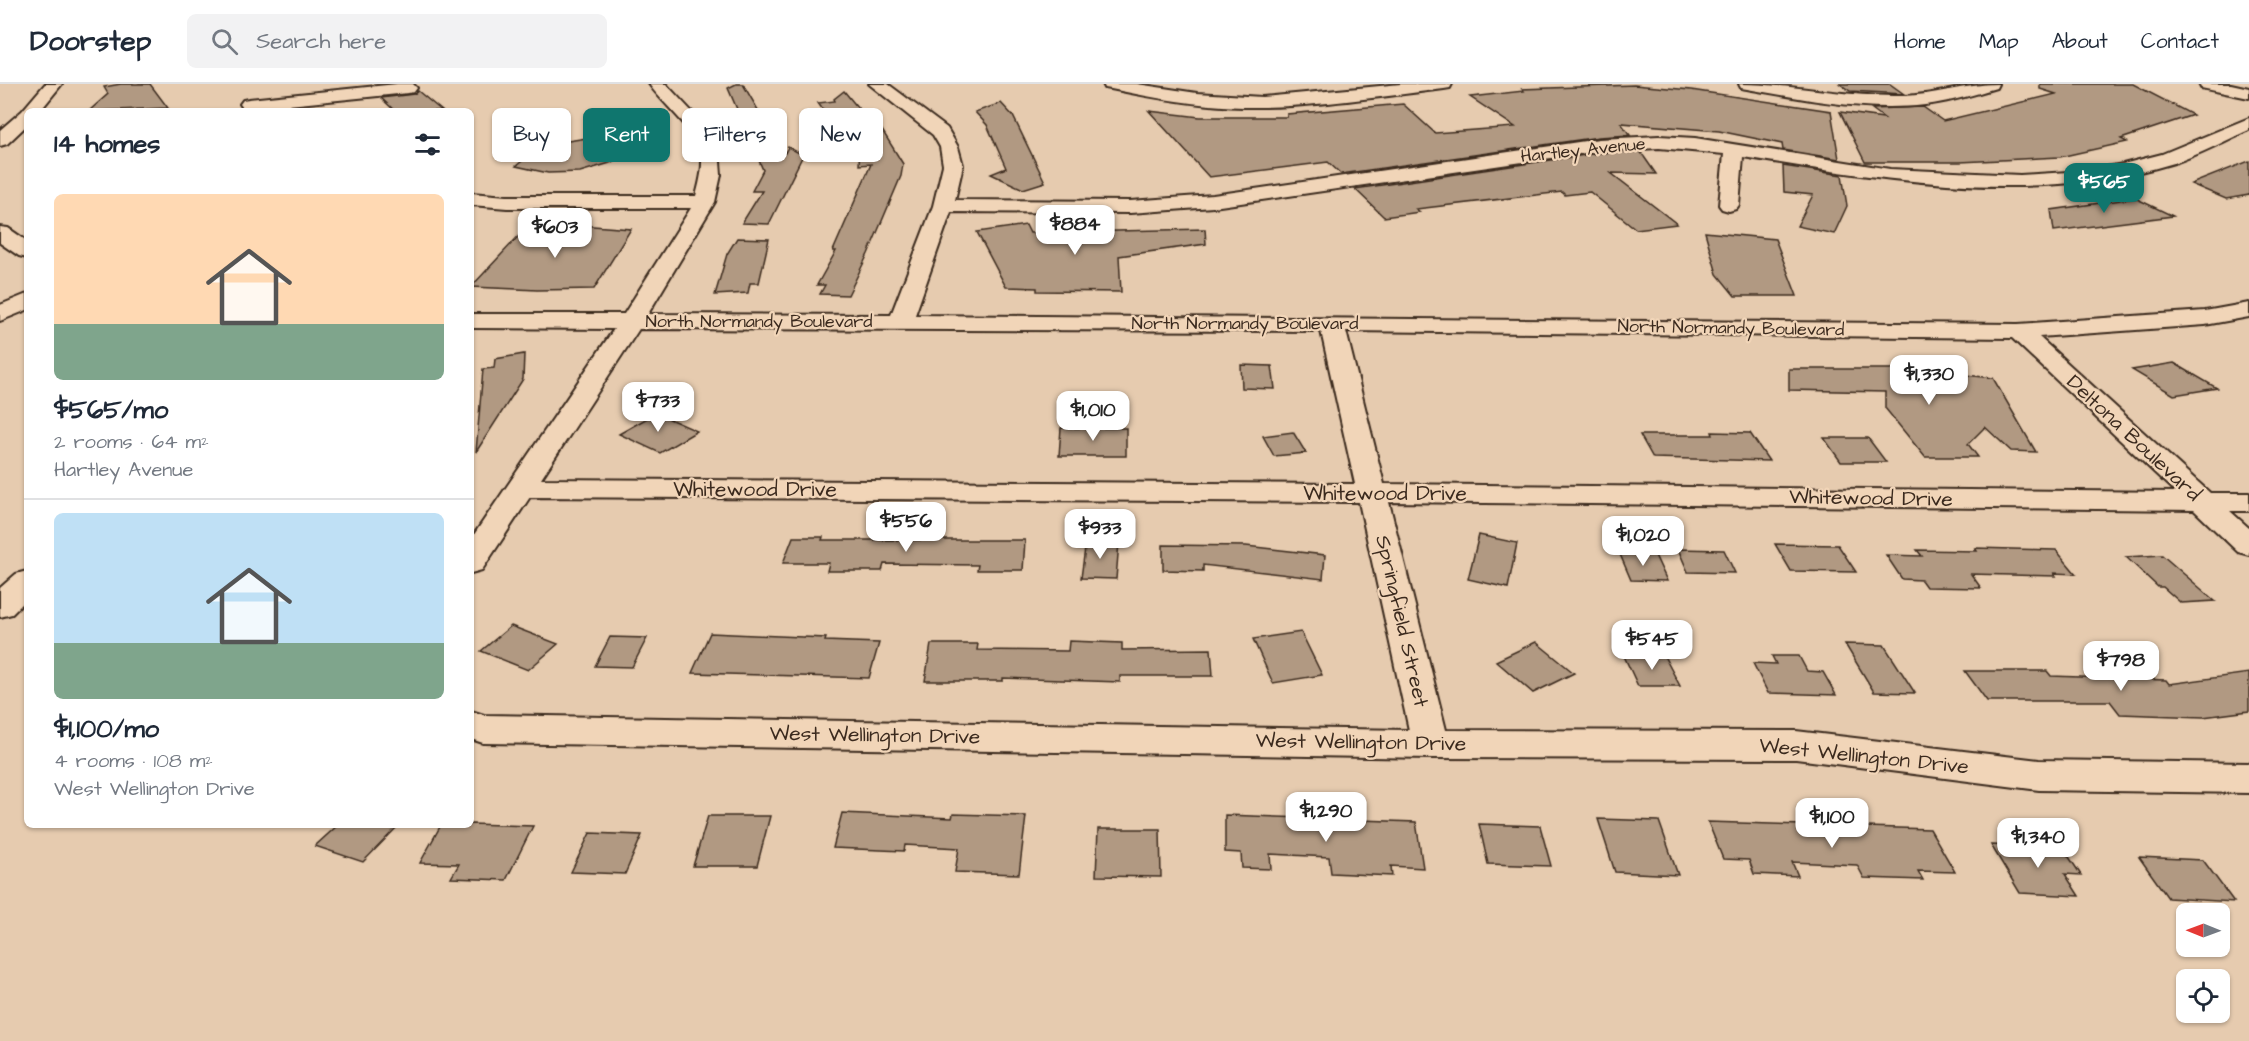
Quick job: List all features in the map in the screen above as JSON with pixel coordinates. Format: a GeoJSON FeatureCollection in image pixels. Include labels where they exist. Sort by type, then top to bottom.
{"type":"FeatureCollection","features":[{"type":"Feature","properties":{"kind":"street"},"geometry":{"type":"LineString","coordinates":[[34,108],[54,84]]}},
{"type":"Feature","properties":{"kind":"street"},"geometry":{"type":"LineString","coordinates":[[247,107],[265,84]]}},
{"type":"Feature","properties":{"kind":"street"},"geometry":{"type":"LineString","coordinates":[[474,558],[631,322],[705,202],[711,175],[710,148],[689,119],[657,84]]}},
{"type":"Feature","properties":{"kind":"street"},"geometry":{"type":"LineString","coordinates":[[877,84],[940,132],[949,147],[953,165],[943,206],[901,321]]}},
{"type":"Feature","properties":{"kind":"street"},"geometry":{"type":"LineString","coordinates":[[1111,84],[1211,100],[1283,101],[1444,84]]}},
{"type":"Feature","properties":{"kind":"street"},"geometry":{"type":"LineString","coordinates":[[1747,84],[1828,97],[1912,100],[1951,96],[1990,84]]}},
{"type":"Feature","properties":{"kind":"street"},"geometry":{"type":"LineString","coordinates":[[2207,84],[2249,93]]}},
{"type":"Feature","properties":{"kind":"street"},"geometry":{"type":"LineString","coordinates":[[247,107],[408,88]]}},
{"type":"Feature","properties":{"kind":"street"},"geometry":{"type":"LineString","coordinates":[[0,140],[24,118]]}},
{"type":"Feature","properties":{"kind":"street","name":"Hartley Avenue"},"geometry":{"type":"LineString","coordinates":[[943,206],[1130,207],[1213,201],[1599,145],[1668,142],[1695,144],[1890,176],[2020,181],[2084,177],[2124,170],[2169,158],[2249,123]]}},
{"type":"Feature","properties":{"kind":"street"},"geometry":{"type":"LineString","coordinates":[[1729,205],[1734,150]]}},
{"type":"Feature","properties":{"kind":"street"},"geometry":{"type":"LineString","coordinates":[[474,199],[507,202],[705,202]]}},
{"type":"Feature","properties":{"kind":"street"},"geometry":{"type":"LineString","coordinates":[[0,233],[24,249]]}},
{"type":"Feature","properties":{"kind":"street"},"geometry":{"type":"LineString","coordinates":[[0,314],[24,302]]}},
{"type":"Feature","properties":{"kind":"street","name":"North Normandy Boulevard"},"geometry":{"type":"LineString","coordinates":[[474,321],[901,321],[2018,331],[2205,318],[2249,310]]}},
{"type":"Feature","properties":{"kind":"street","name":"Springfield Street"},"geometry":{"type":"LineString","coordinates":[[1332,324],[1431,744]]}},
{"type":"Feature","properties":{"kind":"street","name":"Deltona Boulevard"},"geometry":{"type":"LineString","coordinates":[[2018,331],[2249,545]]}},
{"type":"Feature","properties":{"kind":"street","name":"Whitewood Drive"},"geometry":{"type":"LineString","coordinates":[[521,488],[1371,493],[2249,502]]}},
{"type":"Feature","properties":{"kind":"street"},"geometry":{"type":"LineString","coordinates":[[0,606],[24,584]]}},
{"type":"Feature","properties":{"kind":"street","name":"West Wellington Drive"},"geometry":{"type":"LineString","coordinates":[[474,726],[483,729],[1431,744],[1796,745],[2040,775],[2249,778]]}},
{"type":"Feature","properties":{"kind":"building"},"geometry":{"type":"Polygon","coordinates":[[[121,84],[150,84],[168,108],[92,108],[108,94],[104,87],[121,84]]]}},
{"type":"Feature","properties":{"kind":"building"},"geometry":{"type":"Polygon","coordinates":[[[736,84],[743,84],[757,108],[737,108],[728,88],[736,84]]]}},
{"type":"Feature","properties":{"kind":"building"},"geometry":{"type":"Polygon","coordinates":[[[1840,84],[1890,84],[1904,94],[1850,91],[1840,84]]]}},
{"type":"Feature","properties":{"kind":"building"},"geometry":{"type":"Polygon","coordinates":[[[2040,84],[2133,84],[2193,115],[2121,139],[2127,142],[2060,157],[1960,162],[1865,162],[1840,112],[1884,118],[1872,109],[1923,107],[1943,121],[2056,94],[2040,89],[2040,84]]]}},
{"type":"Feature","properties":{"kind":"building"},"geometry":{"type":"Polygon","coordinates":[[[1634,85],[1691,90],[1831,111],[1839,159],[1783,150],[1782,144],[1719,131],[1621,123],[1630,135],[1599,137],[1341,174],[1328,162],[1209,177],[1149,111],[1200,117],[1287,117],[1287,114],[1403,104],[1435,133],[1515,127],[1470,97],[1524,91],[1522,89],[1634,85]]]}},
{"type":"Feature","properties":{"kind":"building"},"geometry":{"type":"Polygon","coordinates":[[[418,91],[438,108],[392,108],[381,98],[414,94],[418,91]]]}},
{"type":"Feature","properties":{"kind":"building"},"geometry":{"type":"Polygon","coordinates":[[[844,91],[858,108],[822,108],[818,103],[835,101],[834,99],[844,91]]]}},
{"type":"Feature","properties":{"kind":"building"},"geometry":{"type":"Polygon","coordinates":[[[1001,103],[1013,116],[1045,182],[1023,189],[991,174],[1006,168],[987,125],[975,112],[1001,103]]]}},
{"type":"Feature","properties":{"kind":"building"},"geometry":{"type":"Polygon","coordinates":[[[883,132],[903,164],[901,176],[848,295],[820,294],[825,285],[817,285],[836,251],[833,251],[871,164],[859,165],[859,162],[883,162],[883,132]]]}},
{"type":"Feature","properties":{"kind":"building"},"geometry":{"type":"Polygon","coordinates":[[[583,139],[583,162],[612,162],[580,172],[548,173],[516,166],[521,162],[571,162],[571,140],[583,139]]]}},
{"type":"Feature","properties":{"kind":"building"},"geometry":{"type":"Polygon","coordinates":[[[788,147],[799,153],[800,162],[769,224],[742,223],[762,191],[752,191],[763,170],[760,162],[787,162],[788,147]]]}},
{"type":"Feature","properties":{"kind":"building"},"geometry":{"type":"Polygon","coordinates":[[[1640,151],[1656,174],[1611,173],[1677,224],[1636,229],[1590,192],[1565,195],[1562,192],[1416,209],[1420,212],[1384,217],[1355,189],[1599,153],[1640,151]]]}},
{"type":"Feature","properties":{"kind":"building"},"geometry":{"type":"Polygon","coordinates":[[[2249,161],[2249,195],[2226,199],[2191,184],[2249,161]]]}},
{"type":"Feature","properties":{"kind":"building"},"geometry":{"type":"Polygon","coordinates":[[[1783,166],[1842,175],[1847,206],[1834,234],[1797,226],[1813,195],[1784,192],[1783,166]]]}},
{"type":"Feature","properties":{"kind":"building"},"geometry":{"type":"Polygon","coordinates":[[[2135,198],[2173,216],[2054,231],[2051,210],[2135,198]]]}},
{"type":"Feature","properties":{"kind":"building"},"geometry":{"type":"Polygon","coordinates":[[[1026,225],[1030,233],[1205,229],[1206,244],[1119,256],[1121,292],[1037,291],[1037,288],[1006,287],[977,232],[1026,225]]]}},
{"type":"Feature","properties":{"kind":"building"},"geometry":{"type":"Polygon","coordinates":[[[528,226],[593,226],[631,229],[594,289],[537,290],[474,287],[474,284],[528,226]]]}},
{"type":"Feature","properties":{"kind":"building"},"geometry":{"type":"Polygon","coordinates":[[[1705,232],[1775,239],[1797,296],[1735,296],[1717,274],[1705,232]]]}},
{"type":"Feature","properties":{"kind":"building"},"geometry":{"type":"Polygon","coordinates":[[[737,238],[769,239],[759,283],[750,283],[748,293],[715,295],[727,254],[737,238]]]}},
{"type":"Feature","properties":{"kind":"building"},"geometry":{"type":"Polygon","coordinates":[[[524,354],[523,379],[476,452],[483,369],[494,368],[495,359],[524,354]]]}},
{"type":"Feature","properties":{"kind":"building"},"geometry":{"type":"Polygon","coordinates":[[[2174,363],[2217,388],[2174,395],[2132,370],[2174,363]]]}},
{"type":"Feature","properties":{"kind":"building"},"geometry":{"type":"Polygon","coordinates":[[[1241,365],[1272,366],[1275,389],[1242,388],[1241,365]]]}},
{"type":"Feature","properties":{"kind":"building"},"geometry":{"type":"Polygon","coordinates":[[[1789,369],[1909,369],[1993,378],[2036,452],[2011,451],[1985,427],[1968,444],[1978,457],[1925,457],[1885,408],[1885,392],[1789,390],[1789,369]]]}},
{"type":"Feature","properties":{"kind":"building"},"geometry":{"type":"Polygon","coordinates":[[[656,413],[697,431],[660,453],[619,434],[656,413]]]}},
{"type":"Feature","properties":{"kind":"building"},"geometry":{"type":"Polygon","coordinates":[[[1061,428],[1126,428],[1126,456],[1059,456],[1061,428]]]}},
{"type":"Feature","properties":{"kind":"building"},"geometry":{"type":"Polygon","coordinates":[[[1293,432],[1306,453],[1274,456],[1263,436],[1293,432]]]}},
{"type":"Feature","properties":{"kind":"building"},"geometry":{"type":"Polygon","coordinates":[[[1712,432],[1750,433],[1769,461],[1653,458],[1640,435],[1713,435],[1712,432]]]}},
{"type":"Feature","properties":{"kind":"building"},"geometry":{"type":"Polygon","coordinates":[[[1824,438],[1868,438],[1886,462],[1841,462],[1824,438]]]}},
{"type":"Feature","properties":{"kind":"building"},"geometry":{"type":"Polygon","coordinates":[[[1479,535],[1517,543],[1508,588],[1468,579],[1479,535]]]}},
{"type":"Feature","properties":{"kind":"building"},"geometry":{"type":"Polygon","coordinates":[[[793,537],[823,537],[822,540],[1025,540],[1023,570],[977,570],[978,565],[884,564],[882,571],[827,571],[829,563],[783,563],[793,537]]]}},
{"type":"Feature","properties":{"kind":"building"},"geometry":{"type":"Polygon","coordinates":[[[1086,541],[1119,542],[1116,579],[1081,578],[1086,541]]]}},
{"type":"Feature","properties":{"kind":"building"},"geometry":{"type":"Polygon","coordinates":[[[1775,544],[1838,545],[1856,572],[1791,571],[1775,544]]]}},
{"type":"Feature","properties":{"kind":"building"},"geometry":{"type":"Polygon","coordinates":[[[1163,545],[1246,546],[1325,555],[1323,579],[1203,565],[1203,571],[1163,570],[1163,545]]]}},
{"type":"Feature","properties":{"kind":"building"},"geometry":{"type":"Polygon","coordinates":[[[1975,548],[2056,550],[2076,574],[2054,573],[2056,576],[1971,574],[1981,588],[1926,587],[1921,580],[1902,579],[1886,555],[1922,556],[1917,550],[1977,551],[1975,548]]]}},
{"type":"Feature","properties":{"kind":"building"},"geometry":{"type":"Polygon","coordinates":[[[1678,549],[1724,550],[1735,573],[1688,572],[1678,549]]]}},
{"type":"Feature","properties":{"kind":"building"},"geometry":{"type":"Polygon","coordinates":[[[1619,552],[1654,553],[1667,581],[1631,580],[1619,552]]]}},
{"type":"Feature","properties":{"kind":"building"},"geometry":{"type":"Polygon","coordinates":[[[2162,555],[2215,601],[2181,603],[2163,587],[2158,587],[2126,557],[2162,555]]]}},
{"type":"Feature","properties":{"kind":"building"},"geometry":{"type":"Polygon","coordinates":[[[511,626],[558,644],[528,670],[481,651],[511,626]]]}},
{"type":"Feature","properties":{"kind":"building"},"geometry":{"type":"Polygon","coordinates":[[[1301,632],[1322,675],[1273,683],[1253,639],[1301,632]]]}},
{"type":"Feature","properties":{"kind":"building"},"geometry":{"type":"Polygon","coordinates":[[[710,633],[826,638],[825,641],[879,643],[869,678],[692,673],[710,633]]]}},
{"type":"Feature","properties":{"kind":"building"},"geometry":{"type":"Polygon","coordinates":[[[610,637],[647,638],[632,667],[595,666],[610,637]]]}},
{"type":"Feature","properties":{"kind":"building"},"geometry":{"type":"Polygon","coordinates":[[[1069,641],[1122,643],[1122,650],[1211,649],[1213,676],[1120,676],[1120,682],[1003,678],[1003,681],[925,681],[931,644],[978,644],[977,650],[1068,651],[1069,641]]]}},
{"type":"Feature","properties":{"kind":"building"},"geometry":{"type":"Polygon","coordinates":[[[1536,642],[1574,673],[1533,693],[1496,661],[1536,642]]]}},
{"type":"Feature","properties":{"kind":"building"},"geometry":{"type":"Polygon","coordinates":[[[1845,644],[1884,645],[1915,693],[1874,692],[1845,644]]]}},
{"type":"Feature","properties":{"kind":"building"},"geometry":{"type":"Polygon","coordinates":[[[1624,656],[1664,656],[1680,686],[1638,686],[1624,656]]]}},
{"type":"Feature","properties":{"kind":"building"},"geometry":{"type":"Polygon","coordinates":[[[1772,656],[1799,656],[1807,671],[1823,672],[1836,695],[1768,693],[1753,663],[1776,664],[1772,656]]]}},
{"type":"Feature","properties":{"kind":"building"},"geometry":{"type":"Polygon","coordinates":[[[1965,671],[2047,671],[2051,676],[2166,680],[2169,684],[2249,673],[2249,711],[2203,717],[2120,714],[2110,701],[1987,701],[1965,671]]]}},
{"type":"Feature","properties":{"kind":"building"},"geometry":{"type":"Polygon","coordinates":[[[842,813],[952,818],[953,814],[1026,816],[1019,874],[955,872],[959,848],[905,845],[904,851],[833,848],[842,813]]]}},
{"type":"Feature","properties":{"kind":"building"},"geometry":{"type":"Polygon","coordinates":[[[1225,815],[1416,822],[1423,868],[1391,866],[1392,876],[1331,873],[1329,857],[1270,854],[1271,869],[1242,868],[1241,853],[1225,852],[1225,815]]]}},
{"type":"Feature","properties":{"kind":"building"},"geometry":{"type":"Polygon","coordinates":[[[708,816],[770,816],[757,866],[693,866],[708,816]]]}},
{"type":"Feature","properties":{"kind":"building"},"geometry":{"type":"Polygon","coordinates":[[[1598,819],[1659,821],[1678,875],[1615,872],[1598,819]]]}},
{"type":"Feature","properties":{"kind":"building"},"geometry":{"type":"Polygon","coordinates":[[[1708,822],[1930,829],[1955,872],[1918,871],[1923,880],[1864,878],[1857,865],[1792,862],[1798,876],[1754,874],[1749,860],[1723,859],[1708,822]]]}},
{"type":"Feature","properties":{"kind":"building"},"geometry":{"type":"Polygon","coordinates":[[[474,824],[533,826],[506,880],[451,878],[459,864],[420,863],[439,828],[474,828],[474,824]]]}},
{"type":"Feature","properties":{"kind":"building"},"geometry":{"type":"Polygon","coordinates":[[[1479,824],[1540,826],[1551,866],[1488,864],[1479,824]]]}},
{"type":"Feature","properties":{"kind":"building"},"geometry":{"type":"Polygon","coordinates":[[[335,828],[396,828],[363,862],[315,846],[335,828]]]}},
{"type":"Feature","properties":{"kind":"building"},"geometry":{"type":"Polygon","coordinates":[[[1098,829],[1160,829],[1161,877],[1096,876],[1098,829]]]}},
{"type":"Feature","properties":{"kind":"building"},"geometry":{"type":"Polygon","coordinates":[[[590,833],[642,835],[625,874],[571,872],[590,833]]]}},
{"type":"Feature","properties":{"kind":"building"},"geometry":{"type":"Polygon","coordinates":[[[1991,845],[2063,848],[2081,875],[2065,874],[2079,896],[2020,893],[1991,845]]]}},
{"type":"Feature","properties":{"kind":"building"},"geometry":{"type":"Polygon","coordinates":[[[2139,857],[2203,860],[2234,902],[2168,898],[2139,857]]]}}]}
